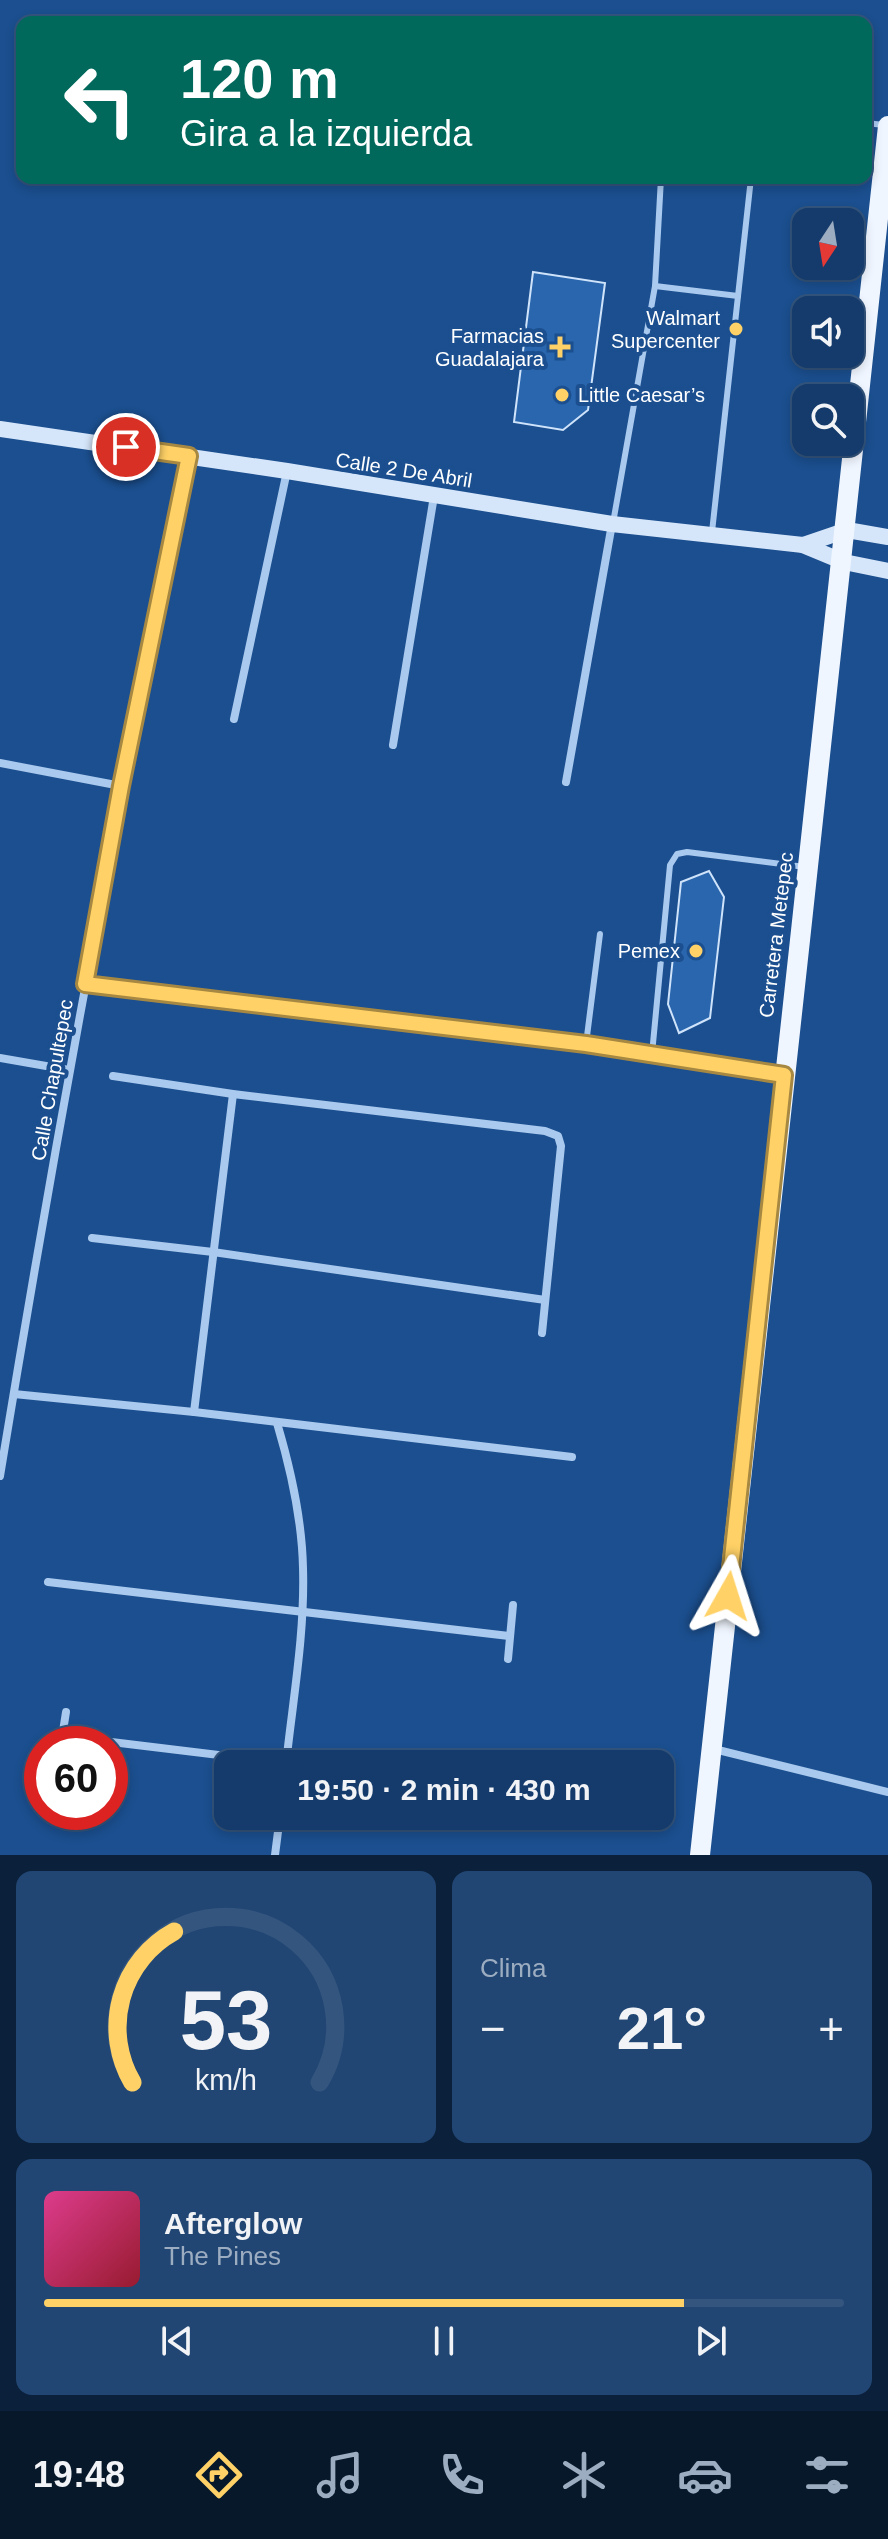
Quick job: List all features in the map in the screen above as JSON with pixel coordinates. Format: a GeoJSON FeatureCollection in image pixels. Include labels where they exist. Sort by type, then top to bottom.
{"type":"FeatureCollection","features":[{"type":"Feature","properties":{"kind":"main road","name":"Carretera Metepec"},"geometry":{"type":"LineString","coordinates":[[700,1855],[784,1075],[844,562],[888,126]]}},
{"type":"Feature","properties":{"kind":"main road","name":"Calle 2 De Abril"},"geometry":{"type":"LineString","coordinates":[[0,429],[287,471],[612,524],[803,545],[844,562],[888,571]]}},
{"type":"Feature","properties":{"kind":"main road"},"geometry":{"type":"LineString","coordinates":[[847,530],[888,537]]}},
{"type":"Feature","properties":{"kind":"main road","name":"Calle 2 De Abril"},"geometry":{"type":"LineString","coordinates":[[803,545],[847,530]]}},
{"type":"Feature","properties":{"kind":"street","name":"Calle Chapultepec"},"geometry":{"type":"LineString","coordinates":[[0,1476],[121,786],[189,456]]}},
{"type":"Feature","properties":{"kind":"street"},"geometry":{"type":"LineString","coordinates":[[234,719],[287,471]]}},
{"type":"Feature","properties":{"kind":"street"},"geometry":{"type":"LineString","coordinates":[[393,745],[434,496]]}},
{"type":"Feature","properties":{"kind":"street"},"geometry":{"type":"LineString","coordinates":[[566,782],[612,524]]}},
{"type":"Feature","properties":{"kind":"street"},"geometry":{"type":"LineString","coordinates":[[0,763],[121,786]]}},
{"type":"Feature","properties":{"kind":"street"},"geometry":{"type":"LineString","coordinates":[[85,984],[586,1044],[784,1075]]}},
{"type":"Feature","properties":{"kind":"street"},"geometry":{"type":"LineString","coordinates":[[0,1058],[69,1070]]}},
{"type":"Feature","properties":{"kind":"street"},"geometry":{"type":"LineString","coordinates":[[113,1076],[233,1094],[545,1131],[558,1136],[561,1146],[542,1333]]}},
{"type":"Feature","properties":{"kind":"street"},"geometry":{"type":"LineString","coordinates":[[194,1412],[233,1094]]}},
{"type":"Feature","properties":{"kind":"street"},"geometry":{"type":"LineString","coordinates":[[92,1238],[213,1252],[545,1300]]}},
{"type":"Feature","properties":{"kind":"street"},"geometry":{"type":"LineString","coordinates":[[14,1394],[572,1457]]}},
{"type":"Feature","properties":{"kind":"street"},"geometry":{"type":"LineString","coordinates":[[277,1423],[299,1515],[304,1567],[303,1610],[288,1750]]}},
{"type":"Feature","properties":{"kind":"street"},"geometry":{"type":"LineString","coordinates":[[48,1582],[509,1636]]}},
{"type":"Feature","properties":{"kind":"street"},"geometry":{"type":"LineString","coordinates":[[508,1659],[513,1605]]}},
{"type":"Feature","properties":{"kind":"street"},"geometry":{"type":"LineString","coordinates":[[64,1726],[66,1712]]}},
{"type":"Feature","properties":{"kind":"street"},"geometry":{"type":"LineString","coordinates":[[128,1747],[214,1756]]}},
{"type":"Feature","properties":{"kind":"street"},"geometry":{"type":"LineString","coordinates":[[711,1749],[888,1792]]}},
{"type":"Feature","properties":{"kind":"street"},"geometry":{"type":"LineString","coordinates":[[275,1855],[278,1830]]}},
{"type":"Feature","properties":{"kind":"lane"},"geometry":{"type":"LineString","coordinates":[[612,524],[655,286],[661,184]]}},
{"type":"Feature","properties":{"kind":"lane"},"geometry":{"type":"LineString","coordinates":[[712,535],[750,184]]}},
{"type":"Feature","properties":{"kind":"lane"},"geometry":{"type":"LineString","coordinates":[[655,286],[738,296]]}},
{"type":"Feature","properties":{"kind":"lane"},"geometry":{"type":"LineString","coordinates":[[652,1054],[670,865],[677,854],[687,852],[808,867]]}},
{"type":"Feature","properties":{"kind":"lane"},"geometry":{"type":"LineString","coordinates":[[586,1044],[600,934]]}},
{"type":"Feature","properties":{"kind":"building","name":"Farmacias Guadalajara"},"geometry":{"type":"Polygon","coordinates":[[[533,272],[605,283],[588,410],[563,430],[514,422],[533,272]]]}},
{"type":"Feature","properties":{"kind":"building","name":"Pemex"},"geometry":{"type":"Polygon","coordinates":[[[709,871],[724,897],[710,1018],[679,1033],[668,1004],[681,882],[709,871]]]}},
{"type":"Feature","properties":{"kind":"place","name":"Walmart Supercenter"},"geometry":{"type":"Point","coordinates":[736,329]}},
{"type":"Feature","properties":{"kind":"place","name":"Farmacias Guadalajara"},"geometry":{"type":"Point","coordinates":[560,347]}},
{"type":"Feature","properties":{"kind":"place","name":"Little Caesar’s"},"geometry":{"type":"Point","coordinates":[562,395]}},
{"type":"Feature","properties":{"kind":"place","name":"Pemex"},"geometry":{"type":"Point","coordinates":[696,951]}},
{"type":"Feature","properties":{"kind":"route"},"geometry":{"type":"LineString","coordinates":[[126,447],[189,456],[121,786],[85,984],[586,1044],[784,1075],[728,1596]]}}]}
